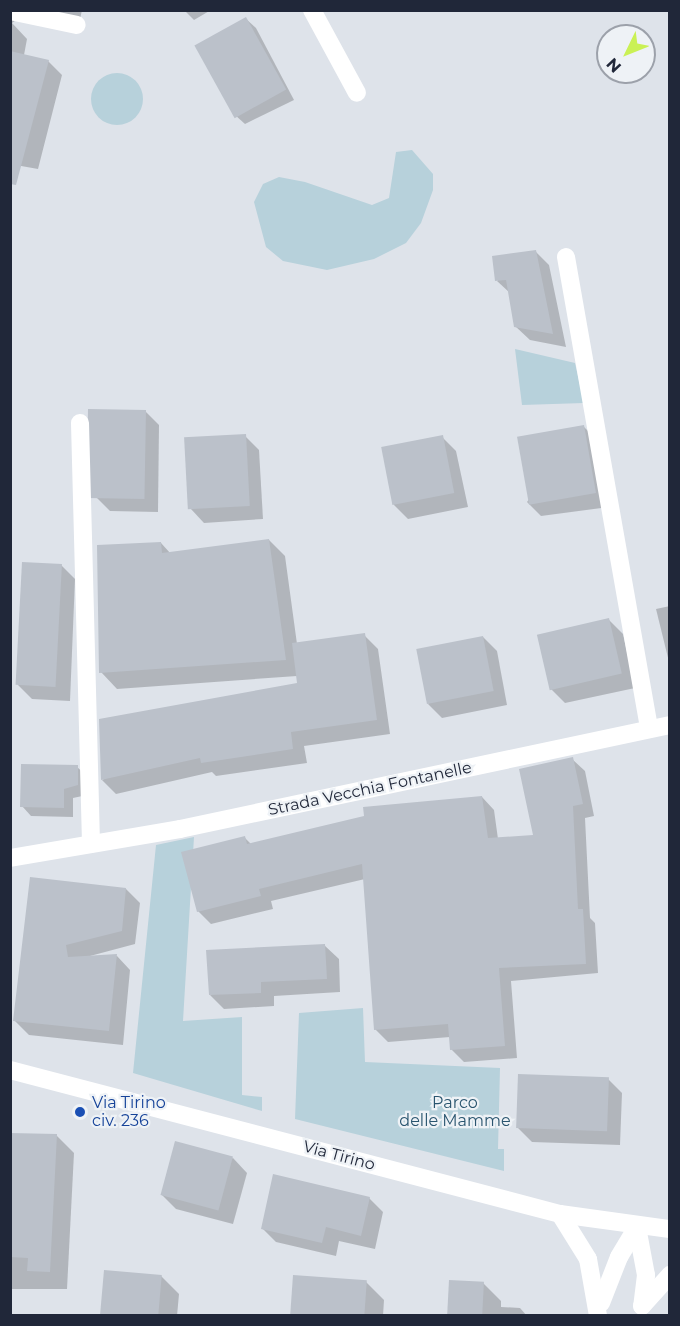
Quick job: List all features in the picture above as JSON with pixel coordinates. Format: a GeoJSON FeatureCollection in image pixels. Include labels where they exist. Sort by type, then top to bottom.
{"type":"FeatureCollection","features":[{"type":"Feature","properties":{"kind":"street"},"geometry":{"type":"LineString","coordinates":[[10,10],[77,26]]}},
{"type":"Feature","properties":{"kind":"street"},"geometry":{"type":"LineString","coordinates":[[312,10],[357,93]]}},
{"type":"Feature","properties":{"kind":"street"},"geometry":{"type":"LineString","coordinates":[[566,257],[649,728]]}},
{"type":"Feature","properties":{"kind":"street"},"geometry":{"type":"LineString","coordinates":[[80,423],[91,844]]}},
{"type":"Feature","properties":{"kind":"street","name":"Strada Vecchia Fontanelle"},"geometry":{"type":"LineString","coordinates":[[10,858],[180,829],[669,725]]}},
{"type":"Feature","properties":{"kind":"street","name":"Via Tirino"},"geometry":{"type":"LineString","coordinates":[[10,1070],[560,1214],[637,1227],[669,1229]]}},
{"type":"Feature","properties":{"kind":"street"},"geometry":{"type":"LineString","coordinates":[[560,1214],[588,1259],[599,1313]]}},
{"type":"Feature","properties":{"kind":"street"},"geometry":{"type":"LineString","coordinates":[[599,1313],[606,1284],[637,1227]]}},
{"type":"Feature","properties":{"kind":"street"},"geometry":{"type":"LineString","coordinates":[[637,1227],[646,1275],[639,1311]]}},
{"type":"Feature","properties":{"kind":"street"},"geometry":{"type":"LineString","coordinates":[[639,1311],[669,1275]]}},
{"type":"Feature","properties":{"kind":"green space"},"geometry":{"type":"Polygon","coordinates":[[[112,73],[122,73],[131,77],[139,85],[143,99],[139,113],[131,121],[122,125],[112,125],[103,121],[95,113],[91,104],[91,94],[95,85],[103,77],[112,73]]]}},
{"type":"Feature","properties":{"kind":"green space"},"geometry":{"type":"Polygon","coordinates":[[[412,150],[433,174],[433,190],[421,223],[406,243],[374,259],[327,270],[283,261],[266,247],[254,202],[263,184],[279,177],[305,182],[372,205],[389,198],[396,152],[412,150]]]}},
{"type":"Feature","properties":{"kind":"green space"},"geometry":{"type":"Polygon","coordinates":[[[515,349],[575,363],[584,403],[522,405],[515,349]]]}},
{"type":"Feature","properties":{"kind":"green space"},"geometry":{"type":"Polygon","coordinates":[[[194,837],[183,1021],[242,1017],[242,1095],[262,1097],[262,1111],[133,1073],[156,845],[194,837]]]}},
{"type":"Feature","properties":{"kind":"green space","name":"Parco delle Mamme"},"geometry":{"type":"Polygon","coordinates":[[[363,1008],[365,1062],[500,1068],[498,1149],[504,1149],[504,1171],[295,1119],[299,1013],[363,1008]]]}},
{"type":"Feature","properties":{"kind":"building"},"geometry":{"type":"Polygon","coordinates":[[[246,17],[286,90],[235,118],[194,46],[246,17]]]}},
{"type":"Feature","properties":{"kind":"building"},"geometry":{"type":"Polygon","coordinates":[[[10,51],[49,60],[16,185],[10,184],[10,51]]]}},
{"type":"Feature","properties":{"kind":"building"},"geometry":{"type":"Polygon","coordinates":[[[536,250],[553,334],[514,327],[506,280],[495,281],[492,256],[536,250]]]}},
{"type":"Feature","properties":{"kind":"building"},"geometry":{"type":"Polygon","coordinates":[[[88,409],[146,410],[144,499],[86,498],[88,409]]]}},
{"type":"Feature","properties":{"kind":"building"},"geometry":{"type":"Polygon","coordinates":[[[584,425],[596,493],[529,505],[517,437],[584,425]]]}},
{"type":"Feature","properties":{"kind":"building"},"geometry":{"type":"Polygon","coordinates":[[[246,434],[250,506],[188,509],[184,437],[246,434]]]}},
{"type":"Feature","properties":{"kind":"building"},"geometry":{"type":"Polygon","coordinates":[[[443,435],[454,493],[392,505],[381,447],[443,435]]]}},
{"type":"Feature","properties":{"kind":"building"},"geometry":{"type":"Polygon","coordinates":[[[269,539],[286,660],[99,673],[97,545],[161,542],[162,553],[269,539]]]}},
{"type":"Feature","properties":{"kind":"building"},"geometry":{"type":"Polygon","coordinates":[[[22,562],[62,564],[56,687],[16,685],[22,562]]]}},
{"type":"Feature","properties":{"kind":"building"},"geometry":{"type":"Polygon","coordinates":[[[609,618],[622,674],[550,690],[537,635],[609,618]]]}},
{"type":"Feature","properties":{"kind":"building"},"geometry":{"type":"Polygon","coordinates":[[[365,633],[377,720],[291,732],[293,749],[201,763],[200,758],[101,780],[99,719],[297,683],[292,643],[365,633]]]}},
{"type":"Feature","properties":{"kind":"building"},"geometry":{"type":"Polygon","coordinates":[[[483,636],[494,691],[427,704],[416,649],[483,636]]]}},
{"type":"Feature","properties":{"kind":"building"},"geometry":{"type":"Polygon","coordinates":[[[573,757],[583,804],[573,806],[578,909],[583,909],[586,964],[499,968],[505,1046],[450,1050],[448,1024],[374,1030],[362,864],[259,889],[261,896],[197,912],[181,852],[245,836],[247,844],[364,816],[363,807],[482,796],[488,838],[533,835],[519,769],[573,757]]]}},
{"type":"Feature","properties":{"kind":"building"},"geometry":{"type":"Polygon","coordinates":[[[21,764],[78,765],[78,785],[64,789],[64,808],[20,807],[21,764]]]}},
{"type":"Feature","properties":{"kind":"building"},"geometry":{"type":"Polygon","coordinates":[[[30,877],[126,888],[122,931],[66,945],[68,957],[117,954],[109,1031],[13,1021],[30,877]]]}},
{"type":"Feature","properties":{"kind":"building"},"geometry":{"type":"Polygon","coordinates":[[[325,944],[327,979],[261,982],[261,993],[209,995],[206,950],[325,944]]]}},
{"type":"Feature","properties":{"kind":"building"},"geometry":{"type":"Polygon","coordinates":[[[518,1074],[609,1077],[607,1131],[516,1128],[518,1074]]]}},
{"type":"Feature","properties":{"kind":"building"},"geometry":{"type":"Polygon","coordinates":[[[10,1133],[57,1134],[50,1272],[27,1271],[28,1258],[10,1257],[10,1133]]]}},
{"type":"Feature","properties":{"kind":"building"},"geometry":{"type":"Polygon","coordinates":[[[175,1141],[233,1157],[218,1211],[161,1195],[175,1141]]]}},
{"type":"Feature","properties":{"kind":"building"},"geometry":{"type":"Polygon","coordinates":[[[273,1174],[370,1197],[361,1236],[326,1227],[322,1243],[261,1229],[273,1174]]]}},
{"type":"Feature","properties":{"kind":"building"},"geometry":{"type":"Polygon","coordinates":[[[104,1270],[162,1275],[158,1316],[100,1316],[104,1270]]]}},
{"type":"Feature","properties":{"kind":"building"},"geometry":{"type":"Polygon","coordinates":[[[293,1275],[367,1280],[364,1316],[290,1316],[293,1275]]]}},
{"type":"Feature","properties":{"kind":"building"},"geometry":{"type":"Polygon","coordinates":[[[449,1280],[484,1282],[482,1316],[447,1316],[449,1280]]]}},
{"type":"Feature","properties":{"kind":"place","name":"Via Tirino civ. 236"},"geometry":{"type":"Point","coordinates":[80,1112]}}]}
